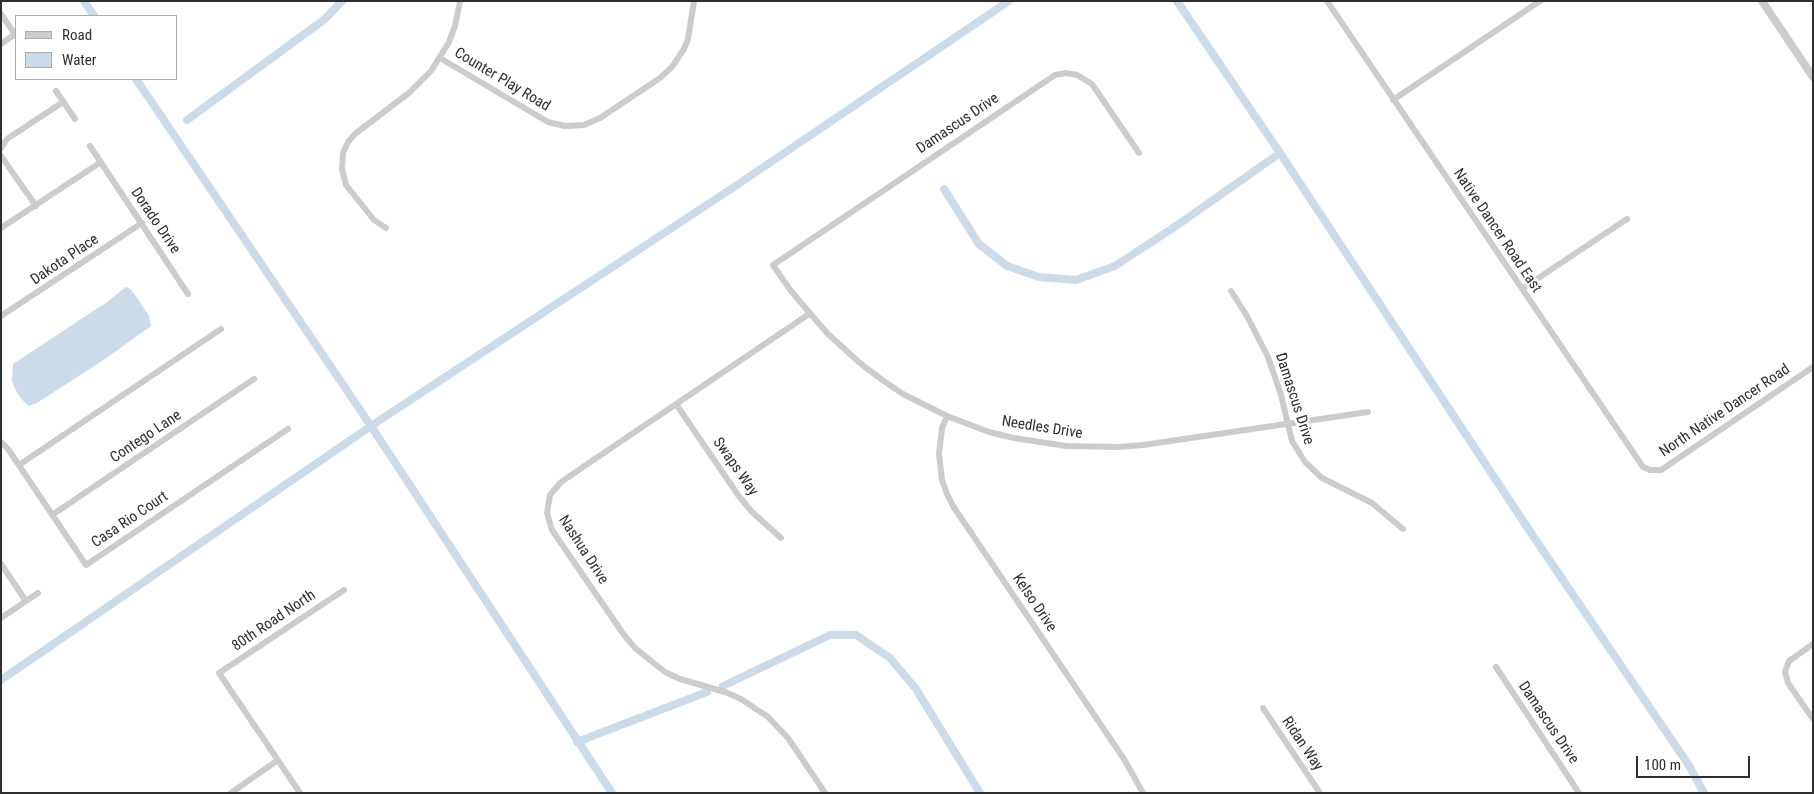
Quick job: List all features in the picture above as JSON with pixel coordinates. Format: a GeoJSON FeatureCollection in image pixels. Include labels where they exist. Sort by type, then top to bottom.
{"type":"FeatureCollection","features":[{"type":"Feature","properties":{"kind":"street"},"geometry":{"type":"LineString","coordinates":[[386,228],[374,220],[346,185],[342,169],[343,153],[348,142],[355,134],[415,88],[431,72],[440,58],[455,26],[460,1]]}},
{"type":"Feature","properties":{"kind":"street","name":"Counter Play Road"},"geometry":{"type":"LineString","coordinates":[[440,58],[548,122],[565,126],[584,125],[600,118],[660,78],[672,67],[688,39],[694,1]]}},
{"type":"Feature","properties":{"kind":"street","name":"Native Dancer Road East"},"geometry":{"type":"LineString","coordinates":[[1327,1],[1639,462],[1650,470]]}},
{"type":"Feature","properties":{"kind":"street"},"geometry":{"type":"LineString","coordinates":[[1394,100],[1540,1]]}},
{"type":"Feature","properties":{"kind":"street"},"geometry":{"type":"LineString","coordinates":[[1762,1],[1813,78]]}},
{"type":"Feature","properties":{"kind":"street"},"geometry":{"type":"LineString","coordinates":[[1,14],[15,34]]}},
{"type":"Feature","properties":{"kind":"street"},"geometry":{"type":"LineString","coordinates":[[1,44],[15,36]]}},
{"type":"Feature","properties":{"kind":"street","name":"Damascus Drive"},"geometry":{"type":"LineString","coordinates":[[773,265],[1055,75],[1072,74],[1087,80],[1095,88],[1139,154]]}},
{"type":"Feature","properties":{"kind":"street"},"geometry":{"type":"LineString","coordinates":[[56,91],[75,119]]}},
{"type":"Feature","properties":{"kind":"street"},"geometry":{"type":"LineString","coordinates":[[1,148],[7,139],[63,102]]}},
{"type":"Feature","properties":{"kind":"street","name":"Dorado Drive"},"geometry":{"type":"LineString","coordinates":[[90,146],[188,294]]}},
{"type":"Feature","properties":{"kind":"street"},"geometry":{"type":"LineString","coordinates":[[1,156],[36,206]]}},
{"type":"Feature","properties":{"kind":"street"},"geometry":{"type":"LineString","coordinates":[[1,228],[101,162]]}},
{"type":"Feature","properties":{"kind":"street"},"geometry":{"type":"LineString","coordinates":[[1522,289],[1627,219]]}},
{"type":"Feature","properties":{"kind":"street","name":"Dakota Place"},"geometry":{"type":"LineString","coordinates":[[1,316],[142,223]]}},
{"type":"Feature","properties":{"kind":"street","name":"Needles Drive"},"geometry":{"type":"LineString","coordinates":[[773,265],[809,314],[846,351],[881,379],[903,394],[947,416],[989,432],[1048,444],[1092,448],[1143,445],[1368,412]]}},
{"type":"Feature","properties":{"kind":"street","name":"Damascus Drive"},"geometry":{"type":"LineString","coordinates":[[1231,291],[1247,316],[1268,357],[1292,441],[1298,452],[1313,471],[1333,484],[1372,503],[1403,528]]}},
{"type":"Feature","properties":{"kind":"street","name":"Nashua Drive"},"geometry":{"type":"LineString","coordinates":[[809,314],[557,485],[548,502],[548,519],[552,530],[624,635],[639,652],[665,672],[680,679],[725,692],[741,699],[768,717],[788,738],[825,793]]}},
{"type":"Feature","properties":{"kind":"street"},"geometry":{"type":"LineString","coordinates":[[19,465],[220,329]]}},
{"type":"Feature","properties":{"kind":"street","name":"North Native Dancer Road"},"geometry":{"type":"LineString","coordinates":[[1650,470],[1662,470],[1813,367]]}},
{"type":"Feature","properties":{"kind":"street","name":"Contego Lane"},"geometry":{"type":"LineString","coordinates":[[52,515],[254,379]]}},
{"type":"Feature","properties":{"kind":"street","name":"Swaps Way"},"geometry":{"type":"LineString","coordinates":[[676,404],[738,495],[781,538]]}},
{"type":"Feature","properties":{"kind":"street","name":"Kelso Drive"},"geometry":{"type":"LineString","coordinates":[[947,416],[942,428],[939,454],[942,480],[953,506],[1124,759],[1143,793]]}},
{"type":"Feature","properties":{"kind":"street","name":"Casa Rio Court"},"geometry":{"type":"LineString","coordinates":[[1,442],[19,465],[86,565],[288,429]]}},
{"type":"Feature","properties":{"kind":"street"},"geometry":{"type":"LineString","coordinates":[[1,564],[26,601]]}},
{"type":"Feature","properties":{"kind":"street","name":"80th Road North"},"geometry":{"type":"LineString","coordinates":[[278,760],[219,674],[344,590]]}},
{"type":"Feature","properties":{"kind":"street"},"geometry":{"type":"LineString","coordinates":[[1,618],[38,593]]}},
{"type":"Feature","properties":{"kind":"street"},"geometry":{"type":"LineString","coordinates":[[1813,644],[1794,657],[1786,666],[1786,677],[1813,719]]}},
{"type":"Feature","properties":{"kind":"street","name":"Damascus Drive"},"geometry":{"type":"LineString","coordinates":[[1496,668],[1579,793]]}},
{"type":"Feature","properties":{"kind":"street","name":"Ridan Way"},"geometry":{"type":"LineString","coordinates":[[1263,708],[1320,793]]}},
{"type":"Feature","properties":{"kind":"street"},"geometry":{"type":"LineString","coordinates":[[231,793],[278,760],[300,793]]}},
{"type":"Feature","properties":{"kind":"water"},"geometry":{"type":"Polygon","coordinates":[[[126,287],[133,292],[149,316],[151,326],[105,359],[37,403],[29,406],[26,404],[17,393],[12,381],[13,364],[107,302],[126,287]]]}},
{"type":"Feature","properties":{"kind":"waterway"},"geometry":{"type":"LineString","coordinates":[[84,1],[93,15]]}},
{"type":"Feature","properties":{"kind":"waterway"},"geometry":{"type":"LineString","coordinates":[[187,120],[325,19],[342,1]]}},
{"type":"Feature","properties":{"kind":"waterway"},"geometry":{"type":"LineString","coordinates":[[1,680],[371,426],[734,187],[1009,1]]}},
{"type":"Feature","properties":{"kind":"waterway"},"geometry":{"type":"LineString","coordinates":[[1177,1],[1280,153],[1531,533],[1688,764],[1704,793]]}},
{"type":"Feature","properties":{"kind":"waterway"},"geometry":{"type":"LineString","coordinates":[[137,80],[371,426],[612,793]]}},
{"type":"Feature","properties":{"kind":"waterway"},"geometry":{"type":"LineString","coordinates":[[944,189],[979,244],[1007,266],[1039,277],[1076,280],[1115,266],[1280,153]]}},
{"type":"Feature","properties":{"kind":"waterway"},"geometry":{"type":"LineString","coordinates":[[723,686],[830,635],[856,635],[890,658],[916,689],[980,793]]}},
{"type":"Feature","properties":{"kind":"waterway"},"geometry":{"type":"LineString","coordinates":[[577,742],[707,692]]}}]}
